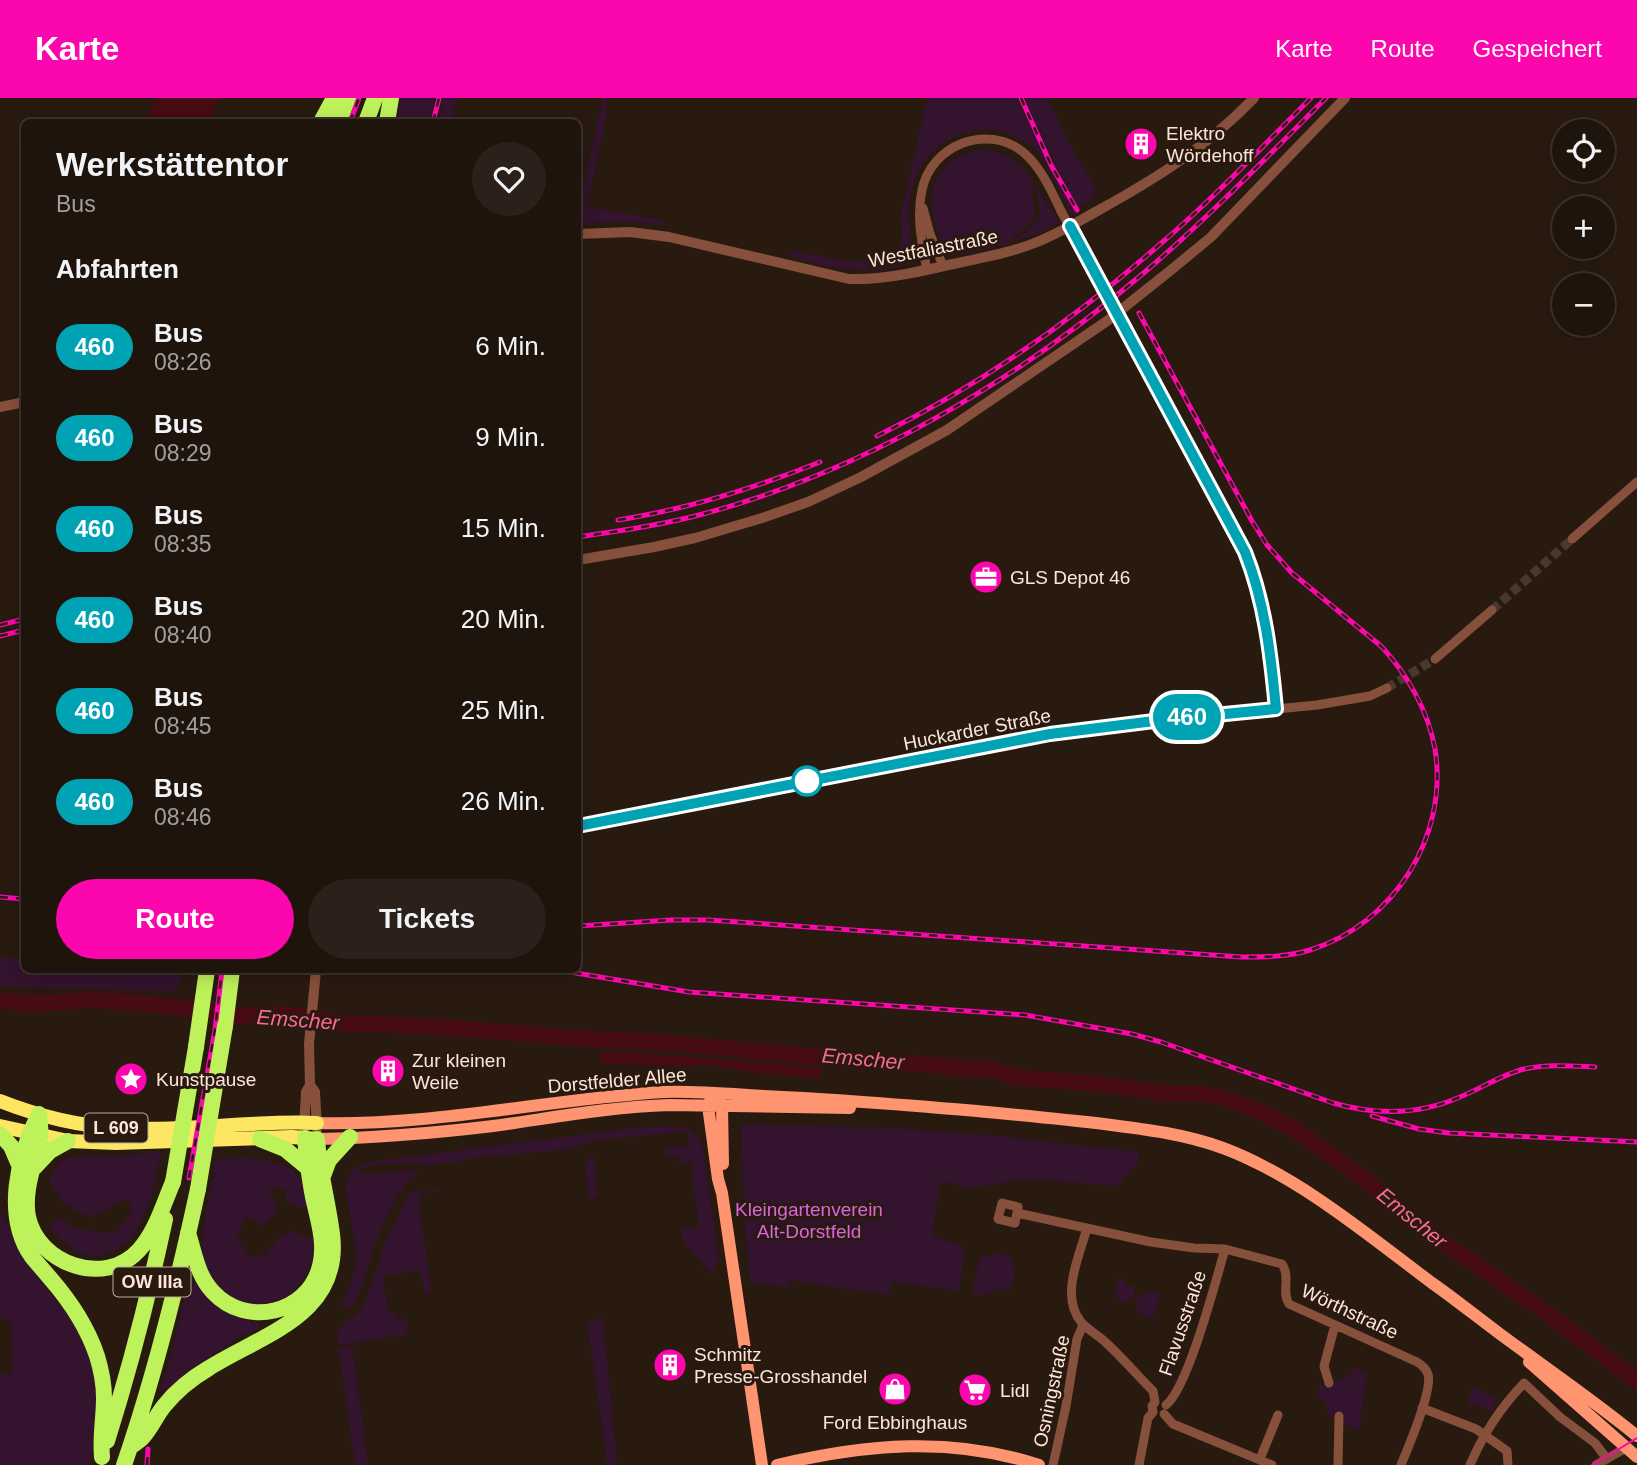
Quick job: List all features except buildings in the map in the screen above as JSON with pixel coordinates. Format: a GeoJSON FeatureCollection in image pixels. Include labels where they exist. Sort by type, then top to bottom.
{"type":"FeatureCollection","features":[{"type":"Feature","properties":{"kind":"highway"},"geometry":{"type":"LineString","coordinates":[[323,119],[334,98]]}},
{"type":"Feature","properties":{"kind":"highway"},"geometry":{"type":"LineString","coordinates":[[341,119],[348,98]]}},
{"type":"Feature","properties":{"kind":"highway"},"geometry":{"type":"LineString","coordinates":[[367,119],[375,98]]}},
{"type":"Feature","properties":{"kind":"highway"},"geometry":{"type":"LineString","coordinates":[[388,119],[391,98]]}},
{"type":"Feature","properties":{"kind":"highway"},"geometry":{"type":"LineString","coordinates":[[39,1114],[35,1134],[25,1145],[28,1216],[35,1234],[50,1253],[73,1265],[107,1269],[121,1263],[138,1252],[153,1232],[173,1182],[207,973]]}},
{"type":"Feature","properties":{"kind":"highway"},"geometry":{"type":"LineString","coordinates":[[124,1465],[177,1284],[198,1189],[232,973]]}},
{"type":"Feature","properties":{"kind":"highway"},"geometry":{"type":"LineString","coordinates":[[188,1233],[198,1269],[221,1300],[235,1308],[253,1313],[264,1313],[293,1304],[316,1279],[320,1265],[321,1234],[311,1130]]}},
{"type":"Feature","properties":{"kind":"highway"},"geometry":{"type":"LineString","coordinates":[[0,1134],[26,1170]]}},
{"type":"Feature","properties":{"kind":"highway"},"geometry":{"type":"LineString","coordinates":[[315,1173],[350,1138]]}},
{"type":"Feature","properties":{"kind":"highway"},"geometry":{"type":"LineString","coordinates":[[130,1447],[143,1438],[163,1407],[188,1383],[209,1368],[284,1327],[313,1302],[323,1287],[331,1267],[332,1234],[315,1173],[285,1149],[260,1139]]}},
{"type":"Feature","properties":{"kind":"highway"},"geometry":{"type":"LineString","coordinates":[[68,1141],[26,1170],[16,1195],[16,1212],[20,1233],[32,1257],[81,1318],[97,1357],[104,1397],[101,1461]]}},
{"type":"Feature","properties":{"kind":"highway","name":"OW IIIa"},"geometry":{"type":"LineString","coordinates":[[101,1461],[153,1279],[173,1182]]}},
{"type":"Feature","properties":{"kind":"main road","name":"Dorstfelder Allee"},"geometry":{"type":"LineString","coordinates":[[311,1130],[654,1093],[715,1093],[934,1107],[1137,1128],[1179,1135],[1223,1148],[1269,1170],[1312,1196],[1563,1378],[1637,1436]]}},
{"type":"Feature","properties":{"kind":"main road"},"geometry":{"type":"LineString","coordinates":[[715,1093],[708,1106],[762,1465]]}},
{"type":"Feature","properties":{"kind":"main road"},"geometry":{"type":"LineString","coordinates":[[715,1093],[722,1106],[725,1181],[722,1193]]}},
{"type":"Feature","properties":{"kind":"main road","name":"L 609"},"geometry":{"type":"LineString","coordinates":[[0,1101],[75,1123],[118,1128],[311,1130]]}},
{"type":"Feature","properties":{"kind":"main road","name":"Dorstfelder Allee"},"geometry":{"type":"LineString","coordinates":[[311,1130],[350,1138],[461,1130],[612,1109],[669,1105],[934,1107]]}},
{"type":"Feature","properties":{"kind":"main road","name":"L 609"},"geometry":{"type":"LineString","coordinates":[[0,1126],[68,1141],[116,1143],[260,1139],[311,1130]]}},
{"type":"Feature","properties":{"kind":"main road","name":"Dorstfelder Allee"},"geometry":{"type":"LineString","coordinates":[[1499,1333],[1546,1379],[1632,1445],[1637,1457]]}},
{"type":"Feature","properties":{"kind":"main road"},"geometry":{"type":"LineString","coordinates":[[777,1465],[872,1447],[918,1445],[958,1448],[1039,1465]]}},
{"type":"Feature","properties":{"kind":"street","name":"Westfaliastraße"},"geometry":{"type":"LineString","coordinates":[[581,234],[630,232],[669,237],[849,279],[891,278],[1037,243],[1147,183],[1183,160],[1254,98]]}},
{"type":"Feature","properties":{"kind":"street"},"geometry":{"type":"LineString","coordinates":[[581,559],[695,538],[808,502],[861,477],[947,430],[1097,327],[1211,237],[1345,98]]}},
{"type":"Feature","properties":{"kind":"street"},"geometry":{"type":"LineString","coordinates":[[927,270],[919,218],[921,193],[930,169],[946,152],[965,142],[980,139],[995,140],[1016,148],[1030,159],[1044,177],[1250,565],[1265,617],[1276,709]]}},
{"type":"Feature","properties":{"kind":"street"},"geometry":{"type":"LineString","coordinates":[[921,193],[926,224],[943,267]]}},
{"type":"Feature","properties":{"kind":"street"},"geometry":{"type":"LineString","coordinates":[[0,407],[21,403]]}},
{"type":"Feature","properties":{"kind":"street"},"geometry":{"type":"LineString","coordinates":[[1572,539],[1637,482]]}},
{"type":"Feature","properties":{"kind":"street"},"geometry":{"type":"LineString","coordinates":[[1435,659],[1492,610]]}},
{"type":"Feature","properties":{"kind":"street","name":"Huckarder Straße"},"geometry":{"type":"LineString","coordinates":[[581,825],[1050,734],[1347,701],[1370,696],[1387,688]]}},
{"type":"Feature","properties":{"kind":"street"},"geometry":{"type":"LineString","coordinates":[[311,1130],[314,1091],[310,1085],[309,1044],[316,973]]}},
{"type":"Feature","properties":{"kind":"street","name":"Wörthstraße"},"geometry":{"type":"LineString","coordinates":[[1017,1213],[1151,1242],[1224,1249],[1282,1264],[1286,1273],[1285,1297],[1288,1302],[1422,1365],[1429,1378],[1428,1388],[1414,1435],[1401,1465]]}},
{"type":"Feature","properties":{"kind":"street"},"geometry":{"type":"LineString","coordinates":[[1087,1228],[1072,1284],[1074,1310],[1083,1325],[1102,1339],[1153,1391],[1154,1407],[1158,1416],[1165,1410],[1173,1424],[1272,1465]]}},
{"type":"Feature","properties":{"kind":"street","name":"Flavusstraße"},"geometry":{"type":"LineString","coordinates":[[1165,1410],[1175,1395],[1193,1353],[1224,1249]]}},
{"type":"Feature","properties":{"kind":"street","name":"Osningstraße"},"geometry":{"type":"LineString","coordinates":[[1053,1465],[1077,1339],[1083,1325]]}},
{"type":"Feature","properties":{"kind":"street"},"geometry":{"type":"LineString","coordinates":[[1329,1383],[1324,1366],[1335,1325]]}},
{"type":"Feature","properties":{"kind":"street"},"geometry":{"type":"LineString","coordinates":[[1470,1465],[1484,1434],[1507,1401],[1524,1383],[1560,1417],[1595,1443],[1607,1458]]}},
{"type":"Feature","properties":{"kind":"street"},"geometry":{"type":"LineString","coordinates":[[1139,1465],[1148,1418],[1154,1407]]}},
{"type":"Feature","properties":{"kind":"street"},"geometry":{"type":"LineString","coordinates":[[1422,1408],[1484,1434],[1507,1451],[1508,1465]]}},
{"type":"Feature","properties":{"kind":"street"},"geometry":{"type":"LineString","coordinates":[[1260,1459],[1278,1415]]}},
{"type":"Feature","properties":{"kind":"street"},"geometry":{"type":"LineString","coordinates":[[1338,1465],[1339,1416]]}},
{"type":"Feature","properties":{"kind":"street"},"geometry":{"type":"LineString","coordinates":[[1596,1465],[1632,1445]]}},
{"type":"Feature","properties":{"kind":"green space"},"geometry":{"type":"Polygon","coordinates":[[[396,98],[435,98],[430,119],[392,119],[396,98]]]}},
{"type":"Feature","properties":{"kind":"green space"},"geometry":{"type":"Polygon","coordinates":[[[443,98],[457,98],[452,119],[440,119],[443,98]]]}},
{"type":"Feature","properties":{"kind":"green space"},"geometry":{"type":"Polygon","coordinates":[[[603,98],[608,98],[587,207],[663,220],[665,225],[636,222],[581,223],[581,195],[603,98]]]}},
{"type":"Feature","properties":{"kind":"green space"},"geometry":{"type":"Polygon","coordinates":[[[927,98],[1017,98],[1075,214],[1072,216],[1049,171],[1034,149],[1009,134],[980,130],[951,138],[929,156],[921,168],[911,195],[909,211],[913,262],[884,270],[852,270],[790,256],[791,250],[829,258],[876,263],[887,262],[898,255],[902,238],[902,226],[899,223],[927,98]]]}},
{"type":"Feature","properties":{"kind":"green space"},"geometry":{"type":"Polygon","coordinates":[[[1024,98],[1047,98],[1069,144],[1095,186],[1094,197],[1080,209],[1054,163],[1024,98]]]}},
{"type":"Feature","properties":{"kind":"green space"},"geometry":{"type":"Polygon","coordinates":[[[977,150],[1009,157],[1027,172],[1033,180],[1032,221],[1014,236],[1012,242],[970,253],[949,253],[942,242],[933,215],[933,190],[943,170],[963,155],[977,150]]]}},
{"type":"Feature","properties":{"kind":"green space"},"geometry":{"type":"Polygon","coordinates":[[[1035,185],[1059,222],[1017,241],[1016,239],[1039,219],[1040,208],[1035,185]]]}},
{"type":"Feature","properties":{"kind":"green space"},"geometry":{"type":"Polygon","coordinates":[[[21,957],[21,973],[182,973],[176,991],[0,987],[0,958],[21,957]]]}},
{"type":"Feature","properties":{"kind":"green space","name":"Kleingartenverein Alt-Dorstfeld"},"geometry":{"type":"Polygon","coordinates":[[[741,1124],[889,1128],[988,1135],[1139,1152],[1137,1163],[1118,1186],[1023,1179],[974,1188],[940,1181],[932,1236],[965,1247],[959,1291],[891,1281],[888,1295],[791,1280],[789,1287],[750,1282],[741,1124]]]}},
{"type":"Feature","properties":{"kind":"green space"},"geometry":{"type":"Polygon","coordinates":[[[673,1126],[691,1129],[702,1142],[719,1263],[716,1264],[713,1275],[682,1239],[681,1229],[699,1227],[691,1162],[679,1163],[678,1155],[666,1157],[665,1149],[689,1146],[687,1131],[601,1140],[569,1149],[495,1155],[427,1166],[416,1162],[366,1166],[361,1170],[361,1174],[421,1170],[411,1178],[395,1200],[355,1301],[348,1310],[341,1304],[354,1271],[356,1256],[345,1182],[357,1166],[370,1162],[633,1128],[673,1126]]]}},
{"type":"Feature","properties":{"kind":"green space"},"geometry":{"type":"Polygon","coordinates":[[[161,1152],[154,1187],[145,1212],[134,1234],[123,1245],[104,1255],[88,1256],[72,1248],[49,1228],[60,1216],[72,1229],[116,1233],[131,1213],[130,1201],[118,1202],[89,1217],[70,1207],[49,1181],[59,1163],[74,1156],[161,1152]]]}},
{"type":"Feature","properties":{"kind":"green space"},"geometry":{"type":"Polygon","coordinates":[[[594,1156],[598,1197],[589,1198],[585,1165],[588,1158],[594,1156]]]}},
{"type":"Feature","properties":{"kind":"green space"},"geometry":{"type":"Polygon","coordinates":[[[243,1158],[278,1163],[292,1171],[303,1185],[309,1207],[297,1207],[286,1200],[284,1188],[269,1188],[277,1212],[261,1227],[255,1220],[246,1217],[237,1235],[248,1256],[264,1255],[278,1239],[290,1231],[314,1239],[311,1264],[289,1298],[252,1306],[231,1301],[207,1276],[202,1249],[205,1216],[216,1159],[243,1158]]]}},
{"type":"Feature","properties":{"kind":"green space"},"geometry":{"type":"Polygon","coordinates":[[[440,1189],[418,1195],[432,1293],[425,1295],[421,1270],[383,1276],[388,1313],[397,1313],[398,1320],[406,1319],[408,1329],[405,1335],[338,1345],[337,1333],[340,1328],[366,1301],[385,1243],[407,1198],[411,1192],[440,1189]]]}},
{"type":"Feature","properties":{"kind":"green space"},"geometry":{"type":"Polygon","coordinates":[[[0,1209],[22,1257],[81,1332],[100,1388],[89,1465],[0,1465],[0,1374],[12,1373],[11,1322],[0,1318],[0,1209]]]}},
{"type":"Feature","properties":{"kind":"green space"},"geometry":{"type":"Polygon","coordinates":[[[993,1252],[1012,1257],[1015,1275],[1011,1289],[993,1289],[987,1295],[974,1295],[972,1293],[980,1256],[992,1256],[993,1252]]]}},
{"type":"Feature","properties":{"kind":"green space"},"geometry":{"type":"Polygon","coordinates":[[[1119,1278],[1125,1280],[1126,1286],[1135,1287],[1132,1298],[1122,1303],[1114,1295],[1119,1278]]]}},
{"type":"Feature","properties":{"kind":"green space"},"geometry":{"type":"Polygon","coordinates":[[[191,1281],[221,1308],[259,1323],[258,1330],[246,1333],[191,1369],[165,1392],[159,1390],[169,1364],[187,1285],[191,1281]]]}},
{"type":"Feature","properties":{"kind":"green space"},"geometry":{"type":"Polygon","coordinates":[[[1146,1292],[1160,1293],[1153,1319],[1139,1314],[1136,1307],[1138,1298],[1146,1292]]]}},
{"type":"Feature","properties":{"kind":"green space"},"geometry":{"type":"Polygon","coordinates":[[[603,1318],[617,1465],[605,1465],[607,1459],[587,1322],[603,1318]]]}},
{"type":"Feature","properties":{"kind":"green space"},"geometry":{"type":"Polygon","coordinates":[[[352,1346],[368,1465],[355,1465],[338,1348],[352,1346]]]}},
{"type":"Feature","properties":{"kind":"green space"},"geometry":{"type":"Polygon","coordinates":[[[1354,1367],[1367,1373],[1360,1430],[1344,1424],[1343,1417],[1333,1418],[1326,1415],[1329,1408],[1317,1394],[1320,1385],[1348,1378],[1354,1367]]]}},
{"type":"Feature","properties":{"kind":"green space"},"geometry":{"type":"Polygon","coordinates":[[[1477,1388],[1496,1399],[1493,1403],[1497,1406],[1493,1411],[1467,1404],[1472,1389],[1477,1388]]]}},
{"type":"Feature","properties":{"kind":"shaded area"},"geometry":{"type":"Polygon","coordinates":[[[156,98],[219,98],[210,119],[147,119],[156,98]]]}},
{"type":"Feature","properties":{"kind":"shaded area"},"geometry":{"type":"Polygon","coordinates":[[[601,1051],[712,1058],[824,1070],[820,1070],[820,1075],[823,1076],[820,1079],[710,1065],[688,1067],[599,1063],[601,1051]]]}},
{"type":"Feature","properties":{"kind":"waterway","name":"Emscher"},"geometry":{"type":"LineString","coordinates":[[0,1000],[28,1004],[95,1000],[160,1005],[237,1016],[273,1014],[339,1023],[425,1026],[658,1042],[963,1069],[989,1069],[1032,1079],[1224,1098],[1296,1130],[1368,1182],[1411,1220],[1548,1314],[1637,1381]]}},
{"type":"Feature","properties":{"kind":"tunnel"},"geometry":{"type":"LineString","coordinates":[[1492,610],[1572,539]]}},
{"type":"Feature","properties":{"kind":"tunnel"},"geometry":{"type":"LineString","coordinates":[[1387,688],[1435,659]]}},
{"type":"Feature","properties":{"kind":"tram line"},"geometry":{"type":"LineString","coordinates":[[1592,1465],[1637,1438]]}},
{"type":"Feature","properties":{"kind":"railway"},"geometry":{"type":"LineString","coordinates":[[351,119],[359,98]]}},
{"type":"Feature","properties":{"kind":"railway"},"geometry":{"type":"LineString","coordinates":[[434,119],[439,98]]}},
{"type":"Feature","properties":{"kind":"railway"},"geometry":{"type":"LineString","coordinates":[[1021,98],[1051,165],[1077,210]]}},
{"type":"Feature","properties":{"kind":"railway"},"geometry":{"type":"LineString","coordinates":[[877,436],[952,396],[1024,350],[1093,300],[1198,211],[1311,98]]}},
{"type":"Feature","properties":{"kind":"railway"},"geometry":{"type":"LineString","coordinates":[[581,537],[672,521],[763,496],[881,447],[938,417],[1046,348],[1146,271],[1215,208],[1326,98]]}},
{"type":"Feature","properties":{"kind":"railway"},"geometry":{"type":"LineString","coordinates":[[581,926],[709,920],[1267,957],[1310,950],[1340,937],[1367,920],[1390,898],[1409,872],[1424,844],[1433,813],[1437,782],[1435,749],[1422,707],[1408,681],[1381,646],[1292,573],[1267,545],[1139,313]]}},
{"type":"Feature","properties":{"kind":"railway"},"geometry":{"type":"LineString","coordinates":[[618,520],[721,497],[820,462]]}},
{"type":"Feature","properties":{"kind":"railway"},"geometry":{"type":"LineString","coordinates":[[0,625],[21,620]]}},
{"type":"Feature","properties":{"kind":"railway"},"geometry":{"type":"LineString","coordinates":[[0,636],[21,631]]}},
{"type":"Feature","properties":{"kind":"railway"},"geometry":{"type":"LineString","coordinates":[[0,897],[21,899]]}},
{"type":"Feature","properties":{"kind":"railway"},"geometry":{"type":"LineString","coordinates":[[189,1178],[215,1030],[222,973]]}},
{"type":"Feature","properties":{"kind":"railway"},"geometry":{"type":"LineString","coordinates":[[576,973],[689,992],[1025,1015],[1132,1034],[1161,1042],[1333,1103],[1365,1110],[1397,1111],[1429,1107],[1533,1067],[1595,1067]]}},
{"type":"Feature","properties":{"kind":"railway"},"geometry":{"type":"LineString","coordinates":[[1372,1116],[1419,1129],[1449,1133],[1637,1142]]}},
{"type":"Feature","properties":{"kind":"railway"},"geometry":{"type":"LineString","coordinates":[[147,1465],[148,1449]]}},
{"type":"Feature","properties":{"kind":"bus line","name":"460"},"geometry":{"type":"LineString","coordinates":[[581,825],[1078,729],[1276,709],[1265,617],[1256,580],[1245,552],[1070,226]]}},
{"type":"Feature","properties":{"kind":"place","name":"Elektro Wördehoff"},"geometry":{"type":"Point","coordinates":[1141,144]}},
{"type":"Feature","properties":{"kind":"place","name":"GLS Depot 46"},"geometry":{"type":"Point","coordinates":[986,577]}},
{"type":"Feature","properties":{"kind":"place","name":"Zur kleinen Weile"},"geometry":{"type":"Point","coordinates":[388,1071]}},
{"type":"Feature","properties":{"kind":"place","name":"Kunstpause"},"geometry":{"type":"Point","coordinates":[131,1079]}},
{"type":"Feature","properties":{"kind":"place","name":"Schmitz Presse-Grosshandel"},"geometry":{"type":"Point","coordinates":[670,1365]}},
{"type":"Feature","properties":{"kind":"place","name":"Ford Ebbinghaus"},"geometry":{"type":"Point","coordinates":[895,1389]}},
{"type":"Feature","properties":{"kind":"place","name":"Lidl"},"geometry":{"type":"Point","coordinates":[975,1390]}}]}
